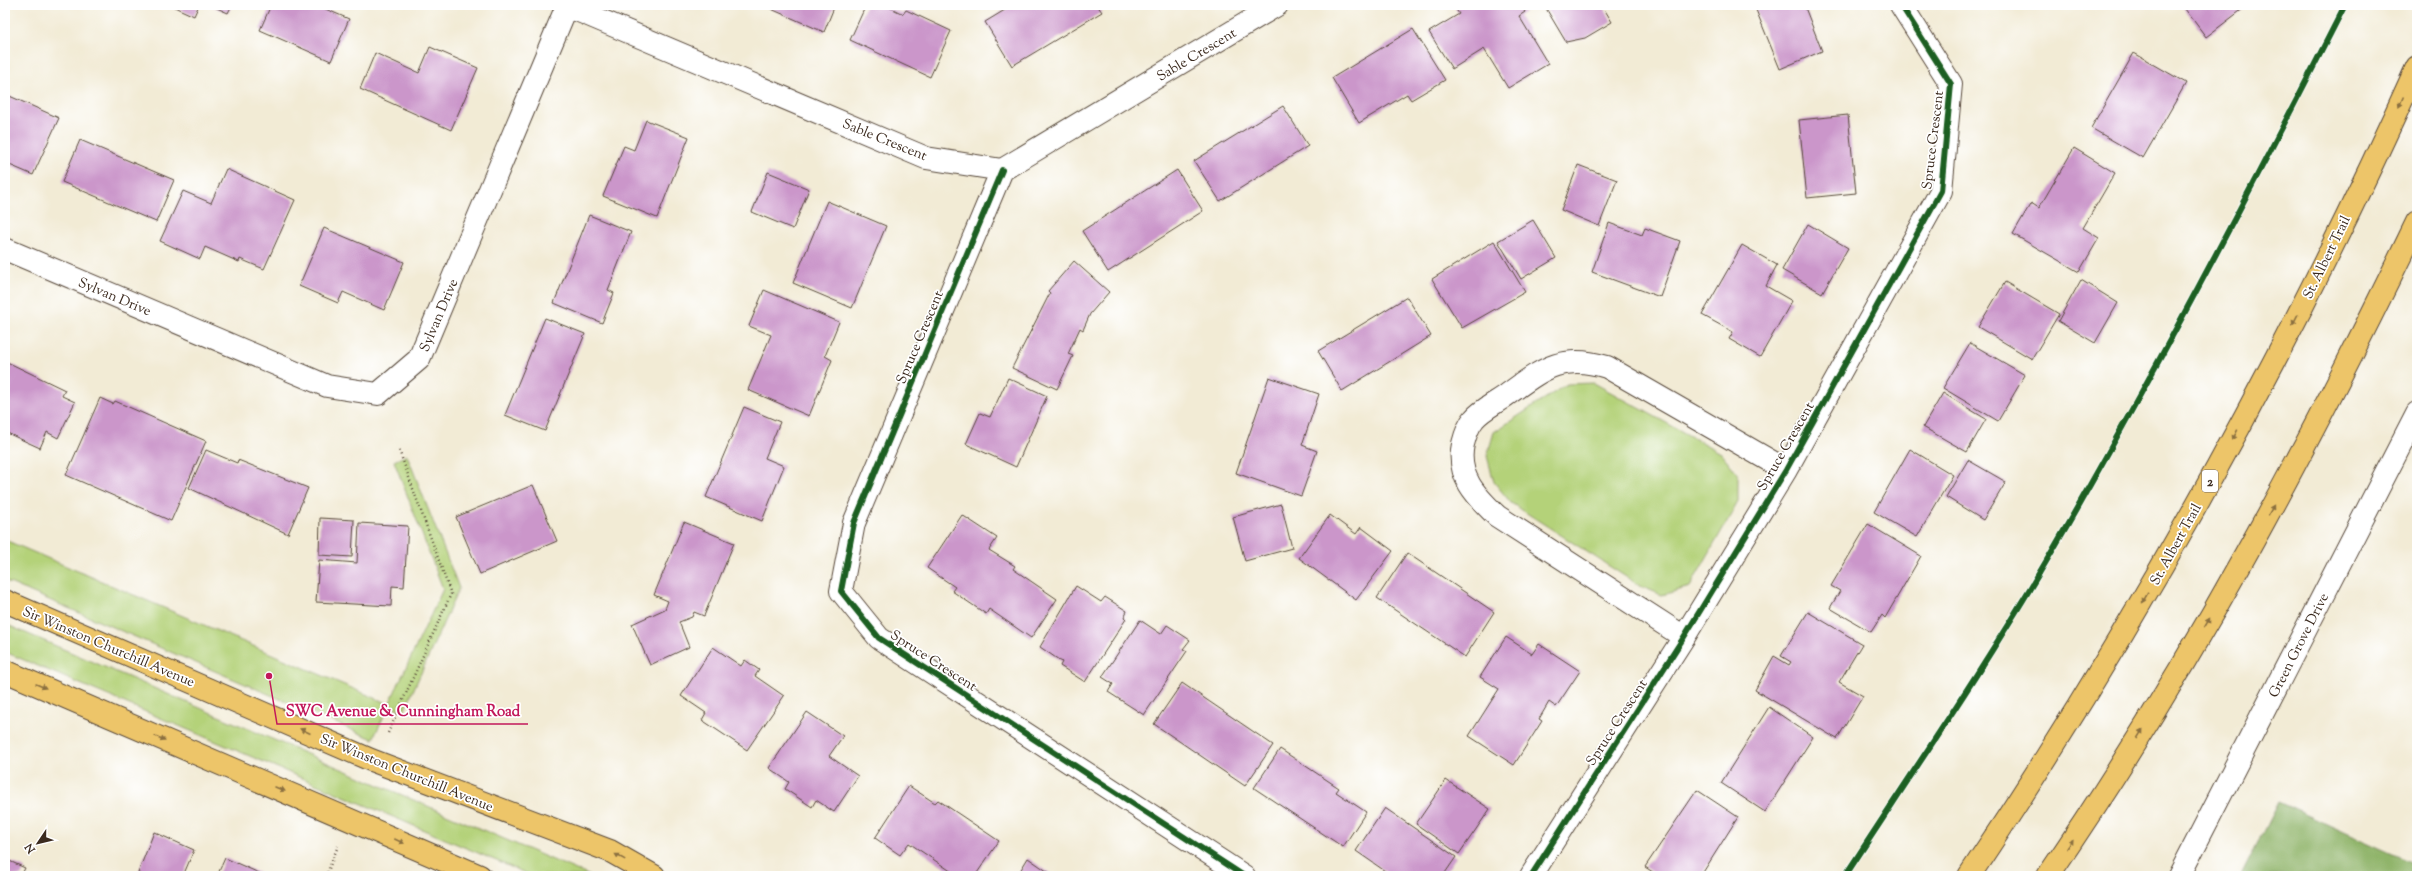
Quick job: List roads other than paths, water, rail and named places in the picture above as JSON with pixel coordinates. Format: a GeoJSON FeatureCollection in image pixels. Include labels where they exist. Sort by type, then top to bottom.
{"type":"FeatureCollection","features":[{"type":"Feature","properties":{"kind":"main road","name":"St. Albert Trail"},"geometry":{"type":"LineString","coordinates":[[1969,876],[2028,787],[2128,628],[2217,470],[2304,301],[2417,67]]}},
{"type":"Feature","properties":{"kind":"main road"},"geometry":{"type":"LineString","coordinates":[[2048,876],[2081,827],[2181,668],[2274,504],[2364,333],[2417,222]]}},
{"type":"Feature","properties":{"kind":"main road","name":"Sir Winston Churchill Avenue"},"geometry":{"type":"LineString","coordinates":[[5,601],[372,760],[610,851],[654,876]]}},
{"type":"Feature","properties":{"kind":"main road"},"geometry":{"type":"LineString","coordinates":[[5,671],[480,876]]}},
{"type":"Feature","properties":{"kind":"street","name":"Sable Crescent"},"geometry":{"type":"LineString","coordinates":[[566,5],[926,158],[1002,170],[1277,5]]}},
{"type":"Feature","properties":{"kind":"street","name":"Sylvan Drive"},"geometry":{"type":"LineString","coordinates":[[5,249],[327,386],[378,394],[419,359],[566,5]]}},
{"type":"Feature","properties":{"kind":"street","name":"Spruce Crescent"},"geometry":{"type":"LineString","coordinates":[[1531,876],[1684,637],[1786,470],[1941,191],[1951,84],[1901,5]]}},
{"type":"Feature","properties":{"kind":"street","name":"Spruce Crescent"},"geometry":{"type":"LineString","coordinates":[[1002,170],[854,523],[841,591],[879,638],[1244,876]]}},
{"type":"Feature","properties":{"kind":"street","name":"Spruce Crescent"},"geometry":{"type":"LineString","coordinates":[[1684,637],[1498,516],[1482,502],[1466,480],[1462,467],[1462,450],[1464,439],[1474,419],[1544,368],[1574,360],[1591,362],[1607,366],[1786,470]]}},
{"type":"Feature","properties":{"kind":"street","name":"Green Grove Drive"},"geometry":{"type":"LineString","coordinates":[[2179,876],[2417,413]]}},
{"type":"Feature","properties":{"kind":"place","name":"SWC Avenue & Cunningham Road"},"geometry":{"type":"Point","coordinates":[269,676]}}]}
